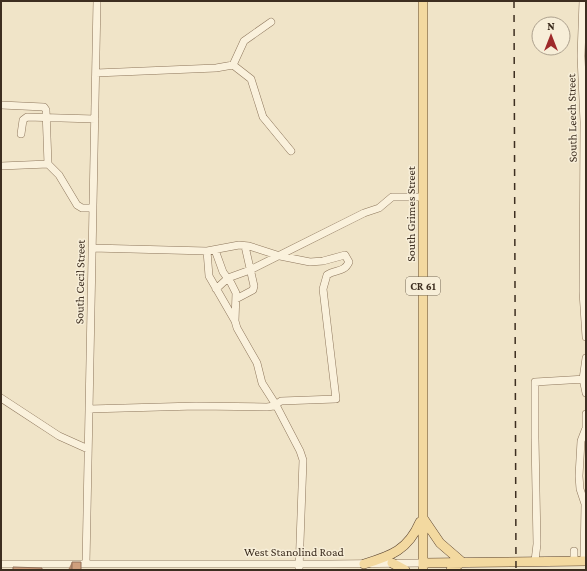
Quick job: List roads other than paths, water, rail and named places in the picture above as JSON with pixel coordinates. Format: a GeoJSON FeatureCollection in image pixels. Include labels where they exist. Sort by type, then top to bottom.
{"type":"FeatureCollection","features":[{"type":"Feature","properties":{"kind":"main road","name":"South Grimes Street"},"geometry":{"type":"LineString","coordinates":[[423,1],[423,566]]}},
{"type":"Feature","properties":{"kind":"main road"},"geometry":{"type":"LineString","coordinates":[[422,517],[440,543],[462,562],[451,570]]}},
{"type":"Feature","properties":{"kind":"main road"},"geometry":{"type":"LineString","coordinates":[[360,566],[388,557],[402,548],[415,534],[422,517]]}},
{"type":"Feature","properties":{"kind":"main road","name":"West Stanolind Road"},"geometry":{"type":"LineString","coordinates":[[423,566],[462,562],[535,561],[545,565],[585,561]]}},
{"type":"Feature","properties":{"kind":"main road"},"geometry":{"type":"LineString","coordinates":[[392,563],[405,570]]}},
{"type":"Feature","properties":{"kind":"street","name":"South Cecil Street"},"geometry":{"type":"LineString","coordinates":[[86,564],[97,1]]}},
{"type":"Feature","properties":{"kind":"street","name":"South Leech Street"},"geometry":{"type":"LineString","coordinates":[[583,1],[581,56],[585,201],[582,292],[586,337]]}},
{"type":"Feature","properties":{"kind":"street"},"geometry":{"type":"LineString","coordinates":[[233,65],[244,41],[271,22]]}},
{"type":"Feature","properties":{"kind":"street"},"geometry":{"type":"LineString","coordinates":[[96,73],[216,68],[233,65],[251,79],[263,117],[291,151]]}},
{"type":"Feature","properties":{"kind":"street"},"geometry":{"type":"LineString","coordinates":[[1,105],[44,107],[46,110],[48,164],[59,175],[77,205],[82,208],[93,208]]}},
{"type":"Feature","properties":{"kind":"street"},"geometry":{"type":"LineString","coordinates":[[21,134],[23,120],[27,117],[95,119]]}},
{"type":"Feature","properties":{"kind":"street"},"geometry":{"type":"LineString","coordinates":[[1,166],[48,164]]}},
{"type":"Feature","properties":{"kind":"street"},"geometry":{"type":"LineString","coordinates":[[216,289],[228,278],[250,270],[364,213],[379,208],[392,198],[423,198]]}},
{"type":"Feature","properties":{"kind":"street"},"geometry":{"type":"LineString","coordinates":[[89,409],[196,406],[267,408],[276,405],[281,401],[336,399],[323,289],[327,275],[342,271],[350,262],[345,255],[323,261],[310,262],[278,256],[239,245],[207,251],[92,248]]}},
{"type":"Feature","properties":{"kind":"street"},"geometry":{"type":"LineString","coordinates":[[236,299],[253,290],[254,286],[246,246]]}},
{"type":"Feature","properties":{"kind":"street"},"geometry":{"type":"LineString","coordinates":[[215,250],[223,272],[228,278],[236,294],[235,321]]}},
{"type":"Feature","properties":{"kind":"street"},"geometry":{"type":"LineString","coordinates":[[207,251],[209,276],[257,363],[262,383],[276,405],[300,451],[303,460],[302,567]]}},
{"type":"Feature","properties":{"kind":"street"},"geometry":{"type":"LineString","coordinates":[[586,358],[584,379],[586,394]]}},
{"type":"Feature","properties":{"kind":"street"},"geometry":{"type":"LineString","coordinates":[[535,561],[537,544],[535,382],[584,379]]}},
{"type":"Feature","properties":{"kind":"street"},"geometry":{"type":"LineString","coordinates":[[1,398],[59,436],[88,449]]}},
{"type":"Feature","properties":{"kind":"street"},"geometry":{"type":"LineString","coordinates":[[585,561],[585,504],[580,489],[579,476],[581,441],[586,428],[586,414]]}},
{"type":"Feature","properties":{"kind":"street"},"geometry":{"type":"LineString","coordinates":[[574,551],[574,561]]}},
{"type":"Feature","properties":{"kind":"street","name":"West Stanolind Road"},"geometry":{"type":"LineString","coordinates":[[1,564],[53,567],[86,564],[157,567],[302,567],[360,566],[392,563],[423,566]]}},
{"type":"Feature","properties":{"kind":"railway"},"geometry":{"type":"LineString","coordinates":[[514,1],[516,570]]}}]}
